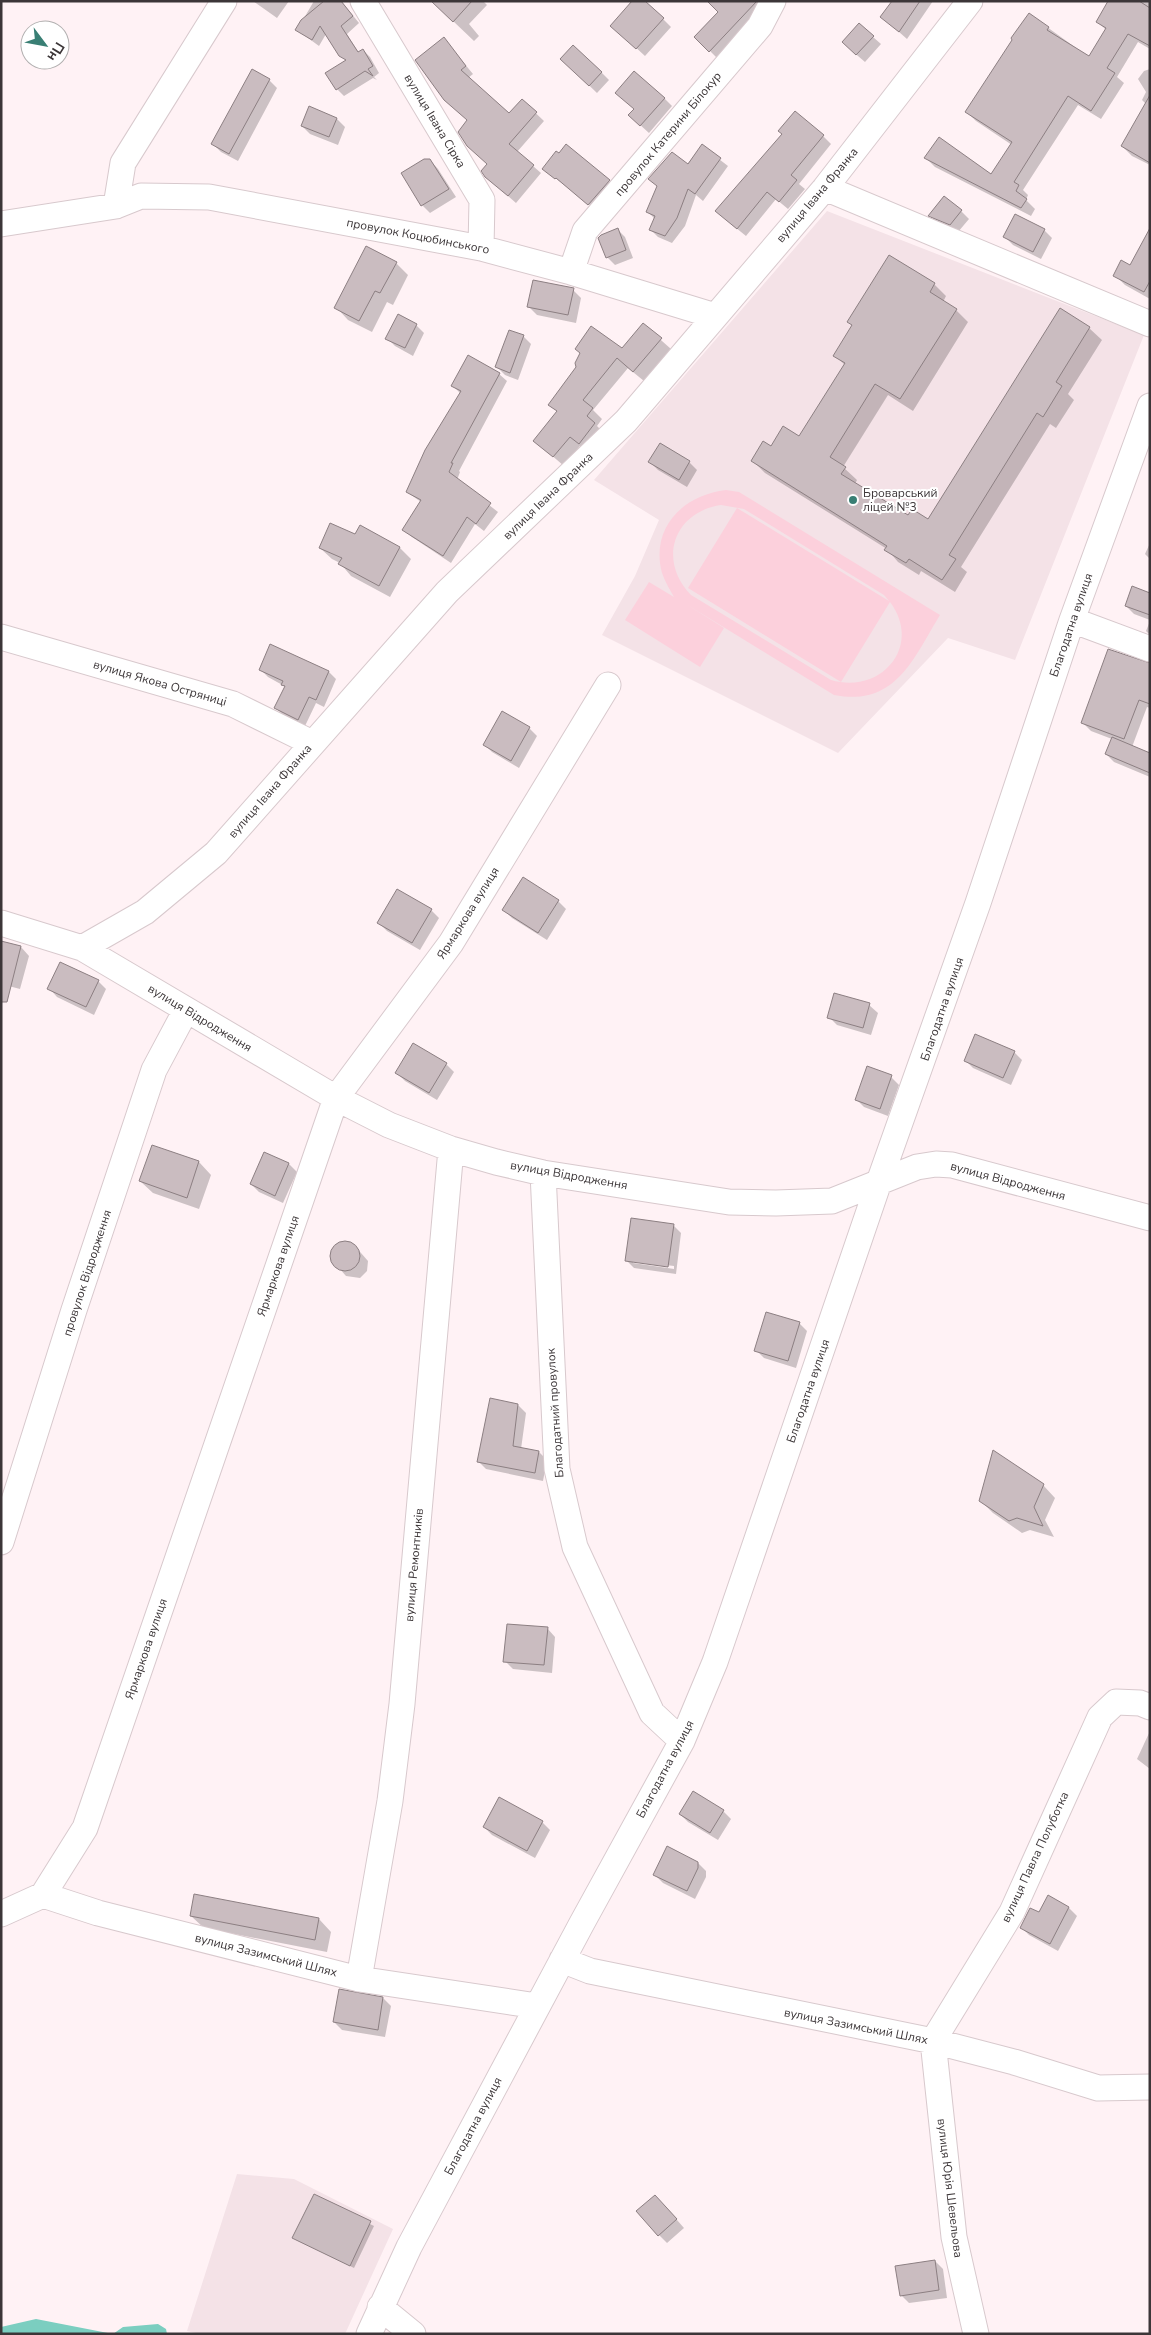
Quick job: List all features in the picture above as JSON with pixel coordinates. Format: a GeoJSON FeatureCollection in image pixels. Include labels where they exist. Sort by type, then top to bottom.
{"type":"FeatureCollection","features":[{"type":"Feature","properties":{"kind":"street"},"geometry":{"type":"LineString","coordinates":[[116,206],[123,163],[224,1]]}},
{"type":"Feature","properties":{"kind":"street","name":"вулиця Івана Сірка"},"geometry":{"type":"LineString","coordinates":[[363,1],[482,200],[481,248]]}},
{"type":"Feature","properties":{"kind":"street","name":"провулок Катерини Білокур"},"geometry":{"type":"LineString","coordinates":[[571,272],[585,231],[760,26],[773,1]]}},
{"type":"Feature","properties":{"kind":"street","name":"вулиця Івана Франка"},"geometry":{"type":"LineString","coordinates":[[82,948],[145,912],[216,853],[447,592],[626,421],[825,188],[970,1]]}},
{"type":"Feature","properties":{"kind":"street"},"geometry":{"type":"LineString","coordinates":[[825,188],[1150,324]]}},
{"type":"Feature","properties":{"kind":"street","name":"провулок Коцюбинського"},"geometry":{"type":"LineString","coordinates":[[1,224],[116,206],[141,196],[209,197],[481,248],[571,272],[715,316]]}},
{"type":"Feature","properties":{"kind":"street","name":"Благодатна вулиця"},"geometry":{"type":"LineString","coordinates":[[369,2334],[380,2307],[537,2006],[682,1741],[715,1662],[879,1182],[978,903],[1072,620],[1150,406]]}},
{"type":"Feature","properties":{"kind":"street"},"geometry":{"type":"LineString","coordinates":[[1072,620],[1150,649]]}},
{"type":"Feature","properties":{"kind":"street","name":"вулиця Якова Остряниці"},"geometry":{"type":"LineString","coordinates":[[1,637],[233,704],[312,743]]}},
{"type":"Feature","properties":{"kind":"street","name":"Ярмаркова вулиця"},"geometry":{"type":"LineString","coordinates":[[43,1895],[85,1828],[336,1098],[451,943],[608,686]]}},
{"type":"Feature","properties":{"kind":"street","name":"вулиця Відродження"},"geometry":{"type":"LineString","coordinates":[[1,923],[82,948],[336,1098],[389,1125],[452,1149],[544,1173],[728,1202],[776,1203],[832,1201],[917,1167],[936,1164],[952,1165],[1150,1218]]}},
{"type":"Feature","properties":{"kind":"street","name":"провулок Відродження"},"geometry":{"type":"LineString","coordinates":[[1,1542],[154,1070],[186,1010]]}},
{"type":"Feature","properties":{"kind":"street","name":"вулиця Ремонтників"},"geometry":{"type":"LineString","coordinates":[[359,1979],[390,1802],[402,1704],[452,1149]]}},
{"type":"Feature","properties":{"kind":"street","name":"Благодатний провулок"},"geometry":{"type":"LineString","coordinates":[[544,1173],[550,1350],[557,1469],[575,1547],[652,1713],[682,1741]]}},
{"type":"Feature","properties":{"kind":"street","name":"вулиця Павла Полуботка"},"geometry":{"type":"LineString","coordinates":[[933,2041],[1012,1912],[1100,1717],[1116,1702],[1140,1703],[1150,1707]]}},
{"type":"Feature","properties":{"kind":"street"},"geometry":{"type":"LineString","coordinates":[[1,1914],[43,1895]]}},
{"type":"Feature","properties":{"kind":"street","name":"вулиця Зазимський Шлях"},"geometry":{"type":"LineString","coordinates":[[43,1895],[98,1913],[359,1979],[537,2006]]}},
{"type":"Feature","properties":{"kind":"street","name":"вулиця Зазимський Шлях"},"geometry":{"type":"LineString","coordinates":[[562,1960],[599,1973],[933,2041],[1014,2062],[1098,2088],[1150,2088]]}},
{"type":"Feature","properties":{"kind":"street","name":"вулиця Юрія Шевельова"},"geometry":{"type":"LineString","coordinates":[[933,2041],[954,2237],[976,2334]]}},
{"type":"Feature","properties":{"kind":"street"},"geometry":{"type":"LineString","coordinates":[[380,2307],[413,2334]]}},
{"type":"Feature","properties":{"kind":"shaded area","name":"Броварський ліцей №3"},"geometry":{"type":"Polygon","coordinates":[[[827,211],[1144,335],[1015,660],[948,638],[838,753],[602,635],[635,576],[659,520],[594,480],[827,211]]]}},
{"type":"Feature","properties":{"kind":"shaded area"},"geometry":{"type":"Polygon","coordinates":[[[726,490],[739,492],[940,615],[921,648],[900,676],[888,687],[873,694],[855,697],[834,695],[686,604],[724,628],[700,667],[625,620],[649,582],[674,597],[662,573],[661,542],[673,516],[696,499],[710,493],[726,490]],[[721,505],[705,509],[692,517],[682,527],[673,553],[675,567],[681,581],[691,595],[831,680],[840,681],[688,588],[737,508],[889,601],[884,595],[744,509],[721,505]],[[890,602],[841,682],[849,683],[866,680],[880,674],[892,663],[899,650],[902,635],[899,619],[890,602]]]}},
{"type":"Feature","properties":{"kind":"shaded area"},"geometry":{"type":"Polygon","coordinates":[[[237,2174],[294,2179],[393,2229],[345,2334],[200,2334],[187,2331],[237,2174]]]}},
{"type":"Feature","properties":{"kind":"shaded area"},"geometry":{"type":"Polygon","coordinates":[[[36,2319],[113,2334],[1,2334],[1,2327],[36,2319]]]}},
{"type":"Feature","properties":{"kind":"shaded area"},"geometry":{"type":"Polygon","coordinates":[[[158,2324],[166,2329],[167,2334],[113,2334],[123,2327],[158,2324]]]}},
{"type":"Feature","properties":{"kind":"building"},"geometry":{"type":"Polygon","coordinates":[[[324,1],[341,1],[353,16],[341,26],[358,52],[363,49],[373,66],[368,69],[373,76],[365,71],[336,90],[325,73],[346,60],[339,56],[320,26],[312,40],[295,30],[301,20],[324,1]]]}},
{"type":"Feature","properties":{"kind":"building"},"geometry":{"type":"Polygon","coordinates":[[[431,1],[472,1],[453,22],[431,1]]]}},
{"type":"Feature","properties":{"kind":"building"},"geometry":{"type":"Polygon","coordinates":[[[632,1],[645,1],[664,18],[636,49],[610,26],[632,1]]]}},
{"type":"Feature","properties":{"kind":"building"},"geometry":{"type":"Polygon","coordinates":[[[707,1],[757,1],[709,52],[694,37],[718,12],[707,1]]]}},
{"type":"Feature","properties":{"kind":"building"},"geometry":{"type":"Polygon","coordinates":[[[892,1],[920,1],[899,32],[880,17],[892,1]]]}},
{"type":"Feature","properties":{"kind":"building"},"geometry":{"type":"Polygon","coordinates":[[[1108,1],[1139,1],[1150,8],[1150,46],[1128,34],[1107,68],[1115,73],[1091,111],[1068,96],[1014,182],[1019,185],[1016,191],[1027,199],[1021,208],[924,158],[939,137],[991,174],[1012,142],[965,112],[1012,40],[1011,38],[1029,13],[1049,27],[1047,30],[1089,56],[1106,28],[1096,22],[1108,1]]]}},
{"type":"Feature","properties":{"kind":"building"},"geometry":{"type":"Polygon","coordinates":[[[859,23],[874,36],[856,55],[842,42],[859,23]]]}},
{"type":"Feature","properties":{"kind":"building"},"geometry":{"type":"Polygon","coordinates":[[[444,37],[466,66],[461,70],[509,113],[522,99],[537,112],[509,144],[534,165],[508,196],[485,177],[481,171],[487,164],[467,146],[458,132],[467,120],[444,100],[415,60],[444,37]]]}},
{"type":"Feature","properties":{"kind":"building"},"geometry":{"type":"Polygon","coordinates":[[[573,45],[602,72],[589,86],[560,59],[573,45]]]}},
{"type":"Feature","properties":{"kind":"building"},"geometry":{"type":"Polygon","coordinates":[[[252,69],[270,79],[229,154],[211,144],[252,69]]]}},
{"type":"Feature","properties":{"kind":"building"},"geometry":{"type":"Polygon","coordinates":[[[634,71],[665,98],[640,126],[628,115],[634,109],[615,93],[634,71]]]}},
{"type":"Feature","properties":{"kind":"building"},"geometry":{"type":"Polygon","coordinates":[[[1150,95],[1150,163],[1121,146],[1150,95]]]}},
{"type":"Feature","properties":{"kind":"building"},"geometry":{"type":"Polygon","coordinates":[[[309,106],[337,118],[329,137],[301,126],[309,106]]]}},
{"type":"Feature","properties":{"kind":"building"},"geometry":{"type":"Polygon","coordinates":[[[795,111],[824,135],[791,175],[797,180],[779,202],[767,192],[737,229],[715,211],[782,134],[778,131],[795,111]]]}},
{"type":"Feature","properties":{"kind":"building"},"geometry":{"type":"Polygon","coordinates":[[[566,144],[610,180],[588,205],[556,178],[542,169],[556,151],[559,153],[566,144]]]}},
{"type":"Feature","properties":{"kind":"building"},"geometry":{"type":"Polygon","coordinates":[[[702,144],[721,158],[695,194],[688,189],[677,218],[665,236],[649,230],[655,216],[646,212],[657,186],[648,179],[672,152],[688,164],[702,144]]]}},
{"type":"Feature","properties":{"kind":"building"},"geometry":{"type":"Polygon","coordinates":[[[424,159],[430,159],[449,189],[421,206],[401,173],[424,159]]]}},
{"type":"Feature","properties":{"kind":"building"},"geometry":{"type":"Polygon","coordinates":[[[944,196],[962,210],[950,225],[928,216],[944,196]]]}},
{"type":"Feature","properties":{"kind":"building"},"geometry":{"type":"Polygon","coordinates":[[[1015,214],[1045,229],[1033,252],[1003,237],[1015,214]]]}},
{"type":"Feature","properties":{"kind":"building"},"geometry":{"type":"Polygon","coordinates":[[[618,228],[626,250],[606,258],[598,238],[618,228]]]}},
{"type":"Feature","properties":{"kind":"building"},"geometry":{"type":"Polygon","coordinates":[[[1150,228],[1150,281],[1144,292],[1113,276],[1121,260],[1130,265],[1150,228]]]}},
{"type":"Feature","properties":{"kind":"building"},"geometry":{"type":"Polygon","coordinates":[[[366,246],[397,262],[380,293],[375,291],[359,321],[334,308],[366,246]]]}},
{"type":"Feature","properties":{"kind":"building"},"geometry":{"type":"Polygon","coordinates":[[[889,255],[935,283],[930,292],[957,309],[900,399],[875,384],[830,457],[846,467],[841,474],[908,515],[912,509],[928,519],[1060,308],[1090,327],[1056,382],[1062,386],[1043,417],[1037,413],[949,555],[956,559],[942,580],[909,559],[906,563],[884,550],[887,546],[751,461],[763,441],[771,446],[783,426],[799,436],[845,363],[833,356],[852,325],[847,322],[889,255]]]}},
{"type":"Feature","properties":{"kind":"building"},"geometry":{"type":"Polygon","coordinates":[[[533,280],[574,288],[568,315],[527,307],[533,280]]]}},
{"type":"Feature","properties":{"kind":"building"},"geometry":{"type":"Polygon","coordinates":[[[398,314],[417,324],[405,348],[385,339],[398,314]]]}},
{"type":"Feature","properties":{"kind":"building"},"geometry":{"type":"Polygon","coordinates":[[[643,323],[662,338],[633,372],[617,358],[583,400],[593,408],[587,416],[595,423],[579,444],[570,437],[553,457],[533,441],[557,411],[548,405],[576,367],[575,363],[580,353],[575,349],[591,326],[622,348],[643,323]]]}},
{"type":"Feature","properties":{"kind":"building"},"geometry":{"type":"Polygon","coordinates":[[[509,330],[524,335],[510,373],[495,367],[509,330]]]}},
{"type":"Feature","properties":{"kind":"building"},"geometry":{"type":"Polygon","coordinates":[[[468,355],[500,373],[451,463],[453,463],[449,472],[491,503],[476,524],[467,517],[443,556],[402,530],[421,500],[406,492],[425,450],[461,391],[451,386],[468,355]]]}},
{"type":"Feature","properties":{"kind":"building"},"geometry":{"type":"Polygon","coordinates":[[[660,443],[690,461],[679,480],[648,462],[660,443]]]}},
{"type":"Feature","properties":{"kind":"building"},"geometry":{"type":"Polygon","coordinates":[[[330,523],[355,534],[360,525],[400,547],[379,586],[338,564],[342,558],[319,548],[330,523]]]}},
{"type":"Feature","properties":{"kind":"building"},"geometry":{"type":"Polygon","coordinates":[[[1132,586],[1150,593],[1150,615],[1125,606],[1132,586]]]}},
{"type":"Feature","properties":{"kind":"building"},"geometry":{"type":"Polygon","coordinates":[[[270,644],[329,671],[316,700],[309,697],[298,720],[274,708],[285,686],[281,685],[283,681],[259,670],[270,644]]]}},
{"type":"Feature","properties":{"kind":"building"},"geometry":{"type":"Polygon","coordinates":[[[1108,649],[1150,663],[1150,704],[1139,700],[1124,739],[1081,723],[1108,649]]]}},
{"type":"Feature","properties":{"kind":"building"},"geometry":{"type":"Polygon","coordinates":[[[502,711],[530,727],[511,761],[483,745],[502,711]]]}},
{"type":"Feature","properties":{"kind":"building"},"geometry":{"type":"Polygon","coordinates":[[[1112,737],[1150,753],[1150,773],[1105,754],[1112,737]]]}},
{"type":"Feature","properties":{"kind":"building"},"geometry":{"type":"Polygon","coordinates":[[[523,877],[559,900],[538,933],[502,910],[523,877]]]}},
{"type":"Feature","properties":{"kind":"building"},"geometry":{"type":"Polygon","coordinates":[[[397,889],[432,909],[412,943],[377,923],[397,889]]]}},
{"type":"Feature","properties":{"kind":"building"},"geometry":{"type":"Polygon","coordinates":[[[1,941],[21,946],[7,1002],[1,1002],[1,941]]]}},
{"type":"Feature","properties":{"kind":"building"},"geometry":{"type":"Polygon","coordinates":[[[60,962],[99,980],[86,1007],[47,989],[60,962]]]}},
{"type":"Feature","properties":{"kind":"building"},"geometry":{"type":"Polygon","coordinates":[[[834,993],[870,1003],[863,1028],[827,1018],[834,993]]]}},
{"type":"Feature","properties":{"kind":"building"},"geometry":{"type":"Polygon","coordinates":[[[975,1034],[1015,1051],[1003,1078],[964,1061],[975,1034]]]}},
{"type":"Feature","properties":{"kind":"building"},"geometry":{"type":"Polygon","coordinates":[[[413,1043],[447,1063],[429,1093],[395,1073],[413,1043]]]}},
{"type":"Feature","properties":{"kind":"building"},"geometry":{"type":"Polygon","coordinates":[[[867,1066],[892,1075],[880,1109],[855,1100],[867,1066]]]}},
{"type":"Feature","properties":{"kind":"building"},"geometry":{"type":"Polygon","coordinates":[[[152,1145],[199,1161],[187,1198],[139,1181],[152,1145]]]}},
{"type":"Feature","properties":{"kind":"building"},"geometry":{"type":"Polygon","coordinates":[[[264,1152],[289,1163],[275,1196],[250,1184],[264,1152]]]}},
{"type":"Feature","properties":{"kind":"building"},"geometry":{"type":"Polygon","coordinates":[[[631,1218],[674,1224],[668,1267],[625,1261],[631,1218]]]}},
{"type":"Feature","properties":{"kind":"building"},"geometry":{"type":"Polygon","coordinates":[[[345,1241],[356,1245],[360,1256],[356,1267],[345,1271],[334,1267],[330,1256],[334,1245],[345,1241]]]}},
{"type":"Feature","properties":{"kind":"building"},"geometry":{"type":"Polygon","coordinates":[[[766,1312],[800,1322],[788,1361],[754,1351],[766,1312]]]}},
{"type":"Feature","properties":{"kind":"building"},"geometry":{"type":"Polygon","coordinates":[[[490,1398],[518,1404],[513,1446],[539,1451],[535,1473],[477,1462],[490,1398]]]}},
{"type":"Feature","properties":{"kind":"building"},"geometry":{"type":"Polygon","coordinates":[[[993,1450],[1044,1484],[1034,1507],[1043,1526],[1017,1518],[1009,1521],[979,1501],[993,1450]]]}},
{"type":"Feature","properties":{"kind":"building"},"geometry":{"type":"Polygon","coordinates":[[[507,1624],[548,1627],[544,1665],[503,1662],[507,1624]]]}},
{"type":"Feature","properties":{"kind":"building"},"geometry":{"type":"Polygon","coordinates":[[[693,1791],[724,1810],[710,1833],[679,1814],[693,1791]]]}},
{"type":"Feature","properties":{"kind":"building"},"geometry":{"type":"Polygon","coordinates":[[[499,1797],[543,1821],[527,1851],[483,1827],[499,1797]]]}},
{"type":"Feature","properties":{"kind":"building"},"geometry":{"type":"Polygon","coordinates":[[[667,1846],[698,1862],[698,1868],[687,1891],[653,1875],[667,1846]]]}},
{"type":"Feature","properties":{"kind":"building"},"geometry":{"type":"Polygon","coordinates":[[[194,1894],[319,1918],[315,1940],[190,1916],[194,1894]]]}},
{"type":"Feature","properties":{"kind":"building"},"geometry":{"type":"Polygon","coordinates":[[[1048,1895],[1069,1907],[1050,1944],[1020,1928],[1030,1908],[1039,1912],[1048,1895]]]}},
{"type":"Feature","properties":{"kind":"building"},"geometry":{"type":"Polygon","coordinates":[[[339,1989],[383,1997],[378,2030],[333,2022],[339,1989]]]}},
{"type":"Feature","properties":{"kind":"building"},"geometry":{"type":"Polygon","coordinates":[[[314,2194],[371,2221],[350,2266],[292,2238],[314,2194]]]}},
{"type":"Feature","properties":{"kind":"building"},"geometry":{"type":"Polygon","coordinates":[[[655,2195],[677,2219],[658,2236],[636,2211],[655,2195]]]}},
{"type":"Feature","properties":{"kind":"building"},"geometry":{"type":"Polygon","coordinates":[[[935,2260],[939,2290],[900,2296],[895,2266],[935,2260]]]}},
{"type":"Feature","properties":{"kind":"place","name":"Броварський ліцей №3"},"geometry":{"type":"Point","coordinates":[853,500]}}]}
